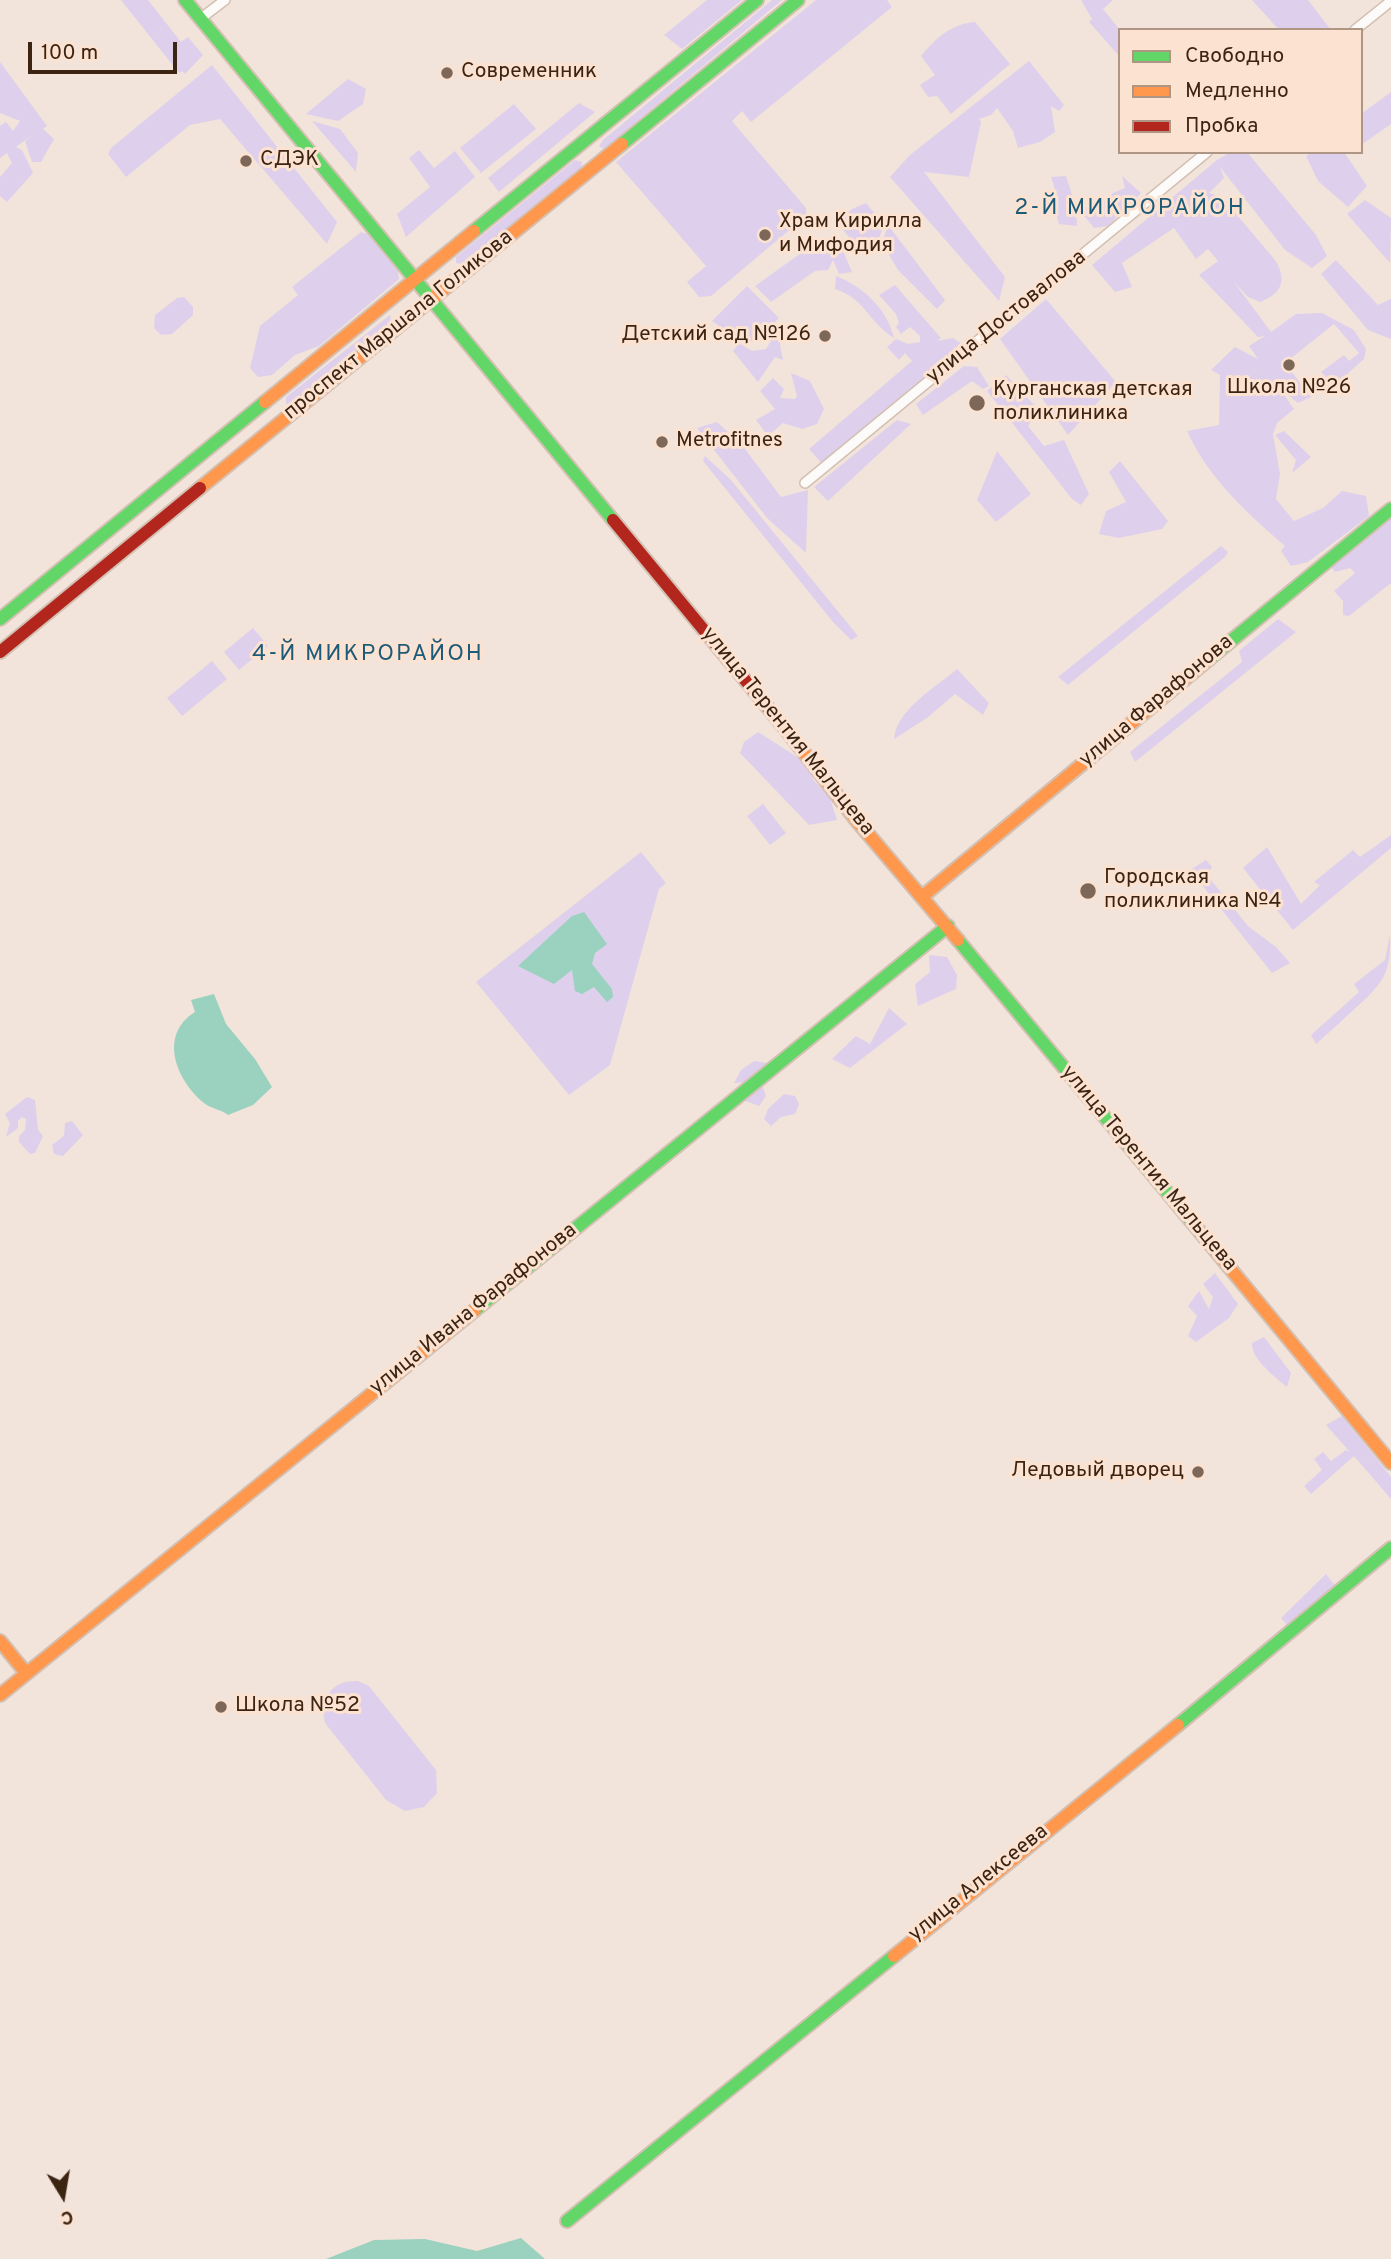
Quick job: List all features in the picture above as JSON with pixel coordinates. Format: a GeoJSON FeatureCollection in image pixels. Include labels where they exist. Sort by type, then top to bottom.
{"type":"FeatureCollection","features":[{"type":"Feature","properties":{"kind":"street","name":"улица Терентия Мальцева"},"geometry":{"type":"LineString","coordinates":[[185,0],[819,770],[857,821],[948,926],[1391,1463]]}},
{"type":"Feature","properties":{"kind":"street"},"geometry":{"type":"LineString","coordinates":[[200,19],[225,0]]}},
{"type":"Feature","properties":{"kind":"street","name":"проспект Маршала Голикова"},"geometry":{"type":"LineString","coordinates":[[0,619],[757,0]]}},
{"type":"Feature","properties":{"kind":"street","name":"проспект Маршала Голикова"},"geometry":{"type":"LineString","coordinates":[[0,652],[798,0]]}},
{"type":"Feature","properties":{"kind":"street"},"geometry":{"type":"LineString","coordinates":[[1357,28],[1391,1]]}},
{"type":"Feature","properties":{"kind":"street"},"geometry":{"type":"LineString","coordinates":[[580,144],[597,164]]}},
{"type":"Feature","properties":{"kind":"street","name":"улица Достовалова"},"geometry":{"type":"LineString","coordinates":[[805,483],[1205,154]]}},
{"type":"Feature","properties":{"kind":"street"},"geometry":{"type":"LineString","coordinates":[[267,401],[284,420]]}},
{"type":"Feature","properties":{"kind":"street"},"geometry":{"type":"LineString","coordinates":[[150,496],[167,516]]}},
{"type":"Feature","properties":{"kind":"street","name":"улица Фарафонова"},"geometry":{"type":"LineString","coordinates":[[923,896],[1391,509]]}},
{"type":"Feature","properties":{"kind":"street","name":"улица Ивана Фарафонова"},"geometry":{"type":"LineString","coordinates":[[0,1695],[948,926]]}},
{"type":"Feature","properties":{"kind":"street","name":"улица Алексеева"},"geometry":{"type":"LineString","coordinates":[[567,2221],[1254,1663],[1391,1548]]}},
{"type":"Feature","properties":{"kind":"street"},"geometry":{"type":"LineString","coordinates":[[0,1641],[26,1673]]}},
{"type":"Feature","properties":{"kind":"shaded area"},"geometry":{"type":"Polygon","coordinates":[[[121,0],[148,0],[181,42],[188,37],[203,55],[185,74],[182,71],[179,73],[121,0]]]}},
{"type":"Feature","properties":{"kind":"shaded area"},"geometry":{"type":"Polygon","coordinates":[[[707,0],[742,0],[682,49],[664,35],[707,0]]]}},
{"type":"Feature","properties":{"kind":"shaded area"},"geometry":{"type":"Polygon","coordinates":[[[772,0],[782,0],[604,149],[599,146],[603,140],[772,0]]]}},
{"type":"Feature","properties":{"kind":"shaded area"},"geometry":{"type":"Polygon","coordinates":[[[816,0],[887,0],[892,7],[751,122],[742,111],[732,121],[806,208],[806,216],[711,296],[699,297],[687,282],[706,266],[616,162],[816,0]]]}},
{"type":"Feature","properties":{"kind":"shaded area"},"geometry":{"type":"Polygon","coordinates":[[[1081,0],[1113,0],[1103,9],[1118,28],[1118,55],[1089,22],[1092,19],[1081,0]]]}},
{"type":"Feature","properties":{"kind":"shaded area"},"geometry":{"type":"Polygon","coordinates":[[[1252,0],[1308,0],[1329,28],[1277,28],[1252,0]]]}},
{"type":"Feature","properties":{"kind":"shaded area"},"geometry":{"type":"Polygon","coordinates":[[[975,22],[1010,64],[951,114],[937,96],[928,97],[920,85],[935,75],[921,56],[945,33],[966,23],[975,22]]]}},
{"type":"Feature","properties":{"kind":"shaded area"},"geometry":{"type":"Polygon","coordinates":[[[1029,61],[1064,105],[1059,111],[1051,106],[1055,132],[1040,142],[1018,148],[1013,131],[997,108],[991,115],[979,119],[981,122],[969,177],[924,172],[1005,277],[999,301],[890,177],[910,155],[1029,61]]]}},
{"type":"Feature","properties":{"kind":"shaded area"},"geometry":{"type":"Polygon","coordinates":[[[0,62],[47,126],[43,129],[54,139],[41,162],[32,162],[25,141],[35,133],[16,147],[22,150],[33,173],[7,202],[0,196],[0,177],[12,163],[7,153],[0,158],[0,126],[6,122],[13,131],[20,121],[0,113],[0,62]]]}},
{"type":"Feature","properties":{"kind":"shaded area"},"geometry":{"type":"Polygon","coordinates":[[[212,65],[337,222],[327,244],[220,119],[190,125],[126,177],[108,154],[111,148],[212,65]]]}},
{"type":"Feature","properties":{"kind":"shaded area"},"geometry":{"type":"Polygon","coordinates":[[[348,79],[366,89],[363,104],[338,121],[306,114],[348,79]]]}},
{"type":"Feature","properties":{"kind":"shaded area"},"geometry":{"type":"Polygon","coordinates":[[[1391,92],[1391,124],[1363,144],[1363,113],[1391,92]]]}},
{"type":"Feature","properties":{"kind":"shaded area"},"geometry":{"type":"Polygon","coordinates":[[[579,103],[595,112],[499,192],[488,178],[579,103]]]}},
{"type":"Feature","properties":{"kind":"shaded area"},"geometry":{"type":"Polygon","coordinates":[[[514,104],[536,129],[481,173],[460,148],[514,104]]]}},
{"type":"Feature","properties":{"kind":"shaded area"},"geometry":{"type":"Polygon","coordinates":[[[312,121],[340,129],[358,153],[356,172],[312,121]]]}},
{"type":"Feature","properties":{"kind":"shaded area"},"geometry":{"type":"Polygon","coordinates":[[[419,150],[434,168],[455,151],[475,177],[406,237],[397,214],[430,187],[409,158],[419,150]]]}},
{"type":"Feature","properties":{"kind":"shaded area"},"geometry":{"type":"Polygon","coordinates":[[[1228,154],[1249,154],[1316,235],[1327,256],[1312,268],[1285,250],[1220,167],[1224,178],[1209,193],[1222,197],[1275,260],[1281,274],[1282,280],[1277,291],[1260,302],[1248,297],[1234,282],[1271,332],[1296,314],[1322,313],[1354,330],[1366,349],[1364,359],[1335,385],[1321,372],[1344,355],[1349,361],[1359,353],[1334,324],[1285,363],[1311,397],[1298,403],[1280,389],[1294,409],[1277,423],[1273,434],[1280,474],[1276,499],[1294,521],[1323,508],[1342,491],[1366,496],[1369,516],[1308,562],[1291,566],[1281,551],[1285,546],[1243,508],[1217,479],[1187,431],[1219,425],[1220,375],[1211,370],[1235,347],[1258,359],[1249,346],[1265,336],[1258,337],[1199,275],[1218,261],[1208,249],[1196,259],[1174,228],[1122,263],[1132,287],[1115,292],[1092,265],[1228,154]]]}},
{"type":"Feature","properties":{"kind":"shaded area"},"geometry":{"type":"Polygon","coordinates":[[[1345,154],[1367,186],[1348,207],[1318,181],[1306,156],[1345,154]]]}},
{"type":"Feature","properties":{"kind":"shaded area"},"geometry":{"type":"Polygon","coordinates":[[[575,160],[582,162],[581,169],[463,264],[456,263],[456,257],[575,160]]]}},
{"type":"Feature","properties":{"kind":"shaded area"},"geometry":{"type":"Polygon","coordinates":[[[1066,176],[1076,207],[1077,226],[1059,224],[1051,198],[1057,196],[1051,177],[1066,176]]]}},
{"type":"Feature","properties":{"kind":"shaded area"},"geometry":{"type":"Polygon","coordinates":[[[1122,176],[1141,193],[1108,226],[1094,228],[1082,213],[1089,202],[1097,208],[1113,193],[1125,188],[1122,176]]]}},
{"type":"Feature","properties":{"kind":"shaded area"},"geometry":{"type":"Polygon","coordinates":[[[1365,200],[1391,218],[1390,263],[1347,214],[1365,200]]]}},
{"type":"Feature","properties":{"kind":"shaded area"},"geometry":{"type":"Polygon","coordinates":[[[866,203],[884,225],[877,244],[863,255],[837,222],[852,209],[866,203]]]}},
{"type":"Feature","properties":{"kind":"shaded area"},"geometry":{"type":"Polygon","coordinates":[[[888,225],[945,300],[937,309],[898,270],[882,243],[888,225]]]}},
{"type":"Feature","properties":{"kind":"shaded area"},"geometry":{"type":"Polygon","coordinates":[[[361,232],[368,234],[398,271],[399,279],[319,346],[295,355],[272,375],[258,377],[250,368],[260,326],[298,295],[292,287],[361,232]]]}},
{"type":"Feature","properties":{"kind":"shaded area"},"geometry":{"type":"Polygon","coordinates":[[[822,238],[831,238],[844,253],[852,272],[839,274],[833,260],[828,270],[815,271],[771,302],[755,286],[822,238]]]}},
{"type":"Feature","properties":{"kind":"shaded area"},"geometry":{"type":"Polygon","coordinates":[[[1336,260],[1378,305],[1391,299],[1391,339],[1368,330],[1321,274],[1336,260]]]}},
{"type":"Feature","properties":{"kind":"shaded area"},"geometry":{"type":"Polygon","coordinates":[[[836,276],[855,286],[880,308],[894,338],[853,298],[835,289],[836,276]]]}},
{"type":"Feature","properties":{"kind":"shaded area"},"geometry":{"type":"Polygon","coordinates":[[[895,285],[941,338],[937,341],[953,338],[968,348],[825,467],[809,449],[912,361],[905,353],[899,360],[887,347],[896,339],[908,344],[920,342],[920,336],[910,327],[901,334],[896,327],[899,323],[896,314],[879,295],[895,285]]]}},
{"type":"Feature","properties":{"kind":"shaded area"},"geometry":{"type":"Polygon","coordinates":[[[747,286],[779,318],[755,341],[732,343],[726,331],[712,321],[747,286]]]}},
{"type":"Feature","properties":{"kind":"shaded area"},"geometry":{"type":"Polygon","coordinates":[[[184,297],[193,307],[193,315],[172,334],[161,335],[154,328],[155,315],[177,298],[184,297]]]}},
{"type":"Feature","properties":{"kind":"shaded area"},"geometry":{"type":"Polygon","coordinates":[[[1046,299],[1116,382],[1068,435],[1000,339],[1046,299]]]}},
{"type":"Feature","properties":{"kind":"shaded area"},"geometry":{"type":"Polygon","coordinates":[[[390,315],[391,322],[292,405],[286,404],[286,397],[390,315]]]}},
{"type":"Feature","properties":{"kind":"shaded area"},"geometry":{"type":"Polygon","coordinates":[[[772,329],[782,332],[780,345],[783,360],[775,357],[758,382],[733,351],[739,343],[752,351],[766,349],[771,341],[772,329]]]}},
{"type":"Feature","properties":{"kind":"shaded area"},"geometry":{"type":"Polygon","coordinates":[[[964,366],[977,367],[989,386],[983,389],[972,381],[923,415],[916,404],[964,366]]]}},
{"type":"Feature","properties":{"kind":"shaded area"},"geometry":{"type":"Polygon","coordinates":[[[791,373],[810,381],[824,409],[817,424],[802,429],[783,423],[768,436],[756,420],[775,409],[760,391],[773,378],[784,389],[780,398],[795,399],[797,396],[791,373]]]}},
{"type":"Feature","properties":{"kind":"shaded area"},"geometry":{"type":"Polygon","coordinates":[[[1006,375],[1039,410],[1028,426],[1044,446],[1064,440],[1089,494],[1081,505],[1072,499],[987,391],[1006,375]]]}},
{"type":"Feature","properties":{"kind":"shaded area"},"geometry":{"type":"Polygon","coordinates":[[[897,420],[911,424],[828,501],[814,487],[897,420]]]}},
{"type":"Feature","properties":{"kind":"shaded area"},"geometry":{"type":"Polygon","coordinates":[[[717,422],[742,445],[781,497],[808,490],[806,553],[767,518],[697,428],[717,422]]]}},
{"type":"Feature","properties":{"kind":"shaded area"},"geometry":{"type":"Polygon","coordinates":[[[1284,431],[1311,457],[1292,473],[1296,460],[1275,435],[1284,431]]]}},
{"type":"Feature","properties":{"kind":"shaded area"},"geometry":{"type":"Polygon","coordinates":[[[997,451],[1031,494],[996,522],[977,500],[997,451]]]}},
{"type":"Feature","properties":{"kind":"shaded area"},"geometry":{"type":"Polygon","coordinates":[[[705,456],[731,480],[858,636],[851,640],[833,622],[703,461],[705,456]]]}},
{"type":"Feature","properties":{"kind":"shaded area"},"geometry":{"type":"Polygon","coordinates":[[[1120,461],[1168,521],[1162,529],[1119,538],[1099,534],[1106,511],[1126,502],[1109,472],[1120,461]]]}},
{"type":"Feature","properties":{"kind":"shaded area"},"geometry":{"type":"Polygon","coordinates":[[[1391,513],[1391,583],[1349,616],[1343,615],[1343,601],[1334,591],[1355,573],[1350,568],[1335,572],[1330,565],[1391,513]]]}},
{"type":"Feature","properties":{"kind":"shaded area"},"geometry":{"type":"Polygon","coordinates":[[[1221,546],[1228,552],[1225,557],[1068,685],[1058,677],[1221,546]]]}},
{"type":"Feature","properties":{"kind":"shaded area"},"geometry":{"type":"Polygon","coordinates":[[[1278,619],[1296,632],[1135,762],[1130,752],[1242,662],[1239,651],[1278,619]]]}},
{"type":"Feature","properties":{"kind":"shaded area"},"geometry":{"type":"Polygon","coordinates":[[[253,628],[268,646],[239,670],[224,652],[253,628]]]}},
{"type":"Feature","properties":{"kind":"shaded area"},"geometry":{"type":"Polygon","coordinates":[[[212,661],[227,679],[182,716],[167,698],[212,661]]]}},
{"type":"Feature","properties":{"kind":"shaded area"},"geometry":{"type":"Polygon","coordinates":[[[957,669],[989,703],[983,715],[955,694],[927,718],[894,739],[896,728],[909,709],[957,669]]]}},
{"type":"Feature","properties":{"kind":"shaded area"},"geometry":{"type":"Polygon","coordinates":[[[758,732],[805,762],[814,781],[829,795],[837,820],[809,825],[740,753],[744,742],[758,732]]]}},
{"type":"Feature","properties":{"kind":"shaded area"},"geometry":{"type":"Polygon","coordinates":[[[763,804],[786,833],[770,845],[747,816],[763,804]]]}},
{"type":"Feature","properties":{"kind":"shaded area"},"geometry":{"type":"Polygon","coordinates":[[[1391,835],[1391,848],[1293,930],[1243,868],[1267,847],[1301,904],[1320,885],[1314,882],[1353,850],[1360,857],[1391,835]]]}},
{"type":"Feature","properties":{"kind":"shaded area"},"geometry":{"type":"Polygon","coordinates":[[[641,852],[666,883],[659,889],[610,1065],[569,1095],[476,982],[641,852]]]}},
{"type":"Feature","properties":{"kind":"shaded area"},"geometry":{"type":"Polygon","coordinates":[[[1206,860],[1212,867],[1207,875],[1248,926],[1276,947],[1290,963],[1272,973],[1190,870],[1206,860]]]}},
{"type":"Feature","properties":{"kind":"shaded area"},"geometry":{"type":"Polygon","coordinates":[[[1390,934],[1388,966],[1381,982],[1316,1044],[1311,1035],[1359,992],[1354,984],[1385,960],[1390,934]]]}},
{"type":"Feature","properties":{"kind":"shaded area"},"geometry":{"type":"Polygon","coordinates":[[[929,955],[947,957],[957,975],[956,989],[918,1006],[915,984],[930,972],[929,955]]]}},
{"type":"Feature","properties":{"kind":"shaded area"},"geometry":{"type":"Polygon","coordinates":[[[889,1008],[907,1024],[850,1068],[832,1059],[856,1036],[870,1044],[889,1008]]]}},
{"type":"Feature","properties":{"kind":"shaded area"},"geometry":{"type":"Polygon","coordinates":[[[754,1061],[767,1063],[759,1075],[766,1096],[759,1106],[738,1098],[749,1082],[734,1083],[741,1070],[754,1061]]]}},
{"type":"Feature","properties":{"kind":"shaded area"},"geometry":{"type":"Polygon","coordinates":[[[784,1094],[795,1096],[799,1104],[795,1114],[781,1117],[771,1126],[764,1119],[768,1109],[784,1094]]]}},
{"type":"Feature","properties":{"kind":"shaded area"},"geometry":{"type":"Polygon","coordinates":[[[27,1097],[35,1100],[38,1130],[43,1136],[35,1153],[30,1154],[19,1142],[19,1136],[25,1130],[26,1119],[22,1117],[18,1121],[18,1128],[6,1137],[10,1123],[5,1114],[27,1097]]]}},
{"type":"Feature","properties":{"kind":"shaded area"},"geometry":{"type":"Polygon","coordinates":[[[72,1121],[83,1135],[63,1156],[54,1154],[52,1145],[64,1136],[65,1123],[72,1121]]]}},
{"type":"Feature","properties":{"kind":"shaded area"},"geometry":{"type":"Polygon","coordinates":[[[1215,1273],[1238,1304],[1229,1318],[1196,1342],[1188,1336],[1197,1316],[1188,1306],[1199,1291],[1209,1309],[1213,1297],[1203,1284],[1215,1273]]]}},
{"type":"Feature","properties":{"kind":"shaded area"},"geometry":{"type":"Polygon","coordinates":[[[1264,1337],[1291,1373],[1287,1387],[1255,1355],[1252,1343],[1264,1337]]]}},
{"type":"Feature","properties":{"kind":"shaded area"},"geometry":{"type":"Polygon","coordinates":[[[1342,1416],[1391,1477],[1391,1499],[1354,1456],[1311,1494],[1304,1486],[1322,1470],[1314,1459],[1323,1452],[1331,1461],[1346,1450],[1350,1452],[1326,1425],[1342,1416]]]}},
{"type":"Feature","properties":{"kind":"shaded area"},"geometry":{"type":"Polygon","coordinates":[[[1326,1574],[1337,1588],[1288,1626],[1281,1618],[1326,1574]]]}},
{"type":"Feature","properties":{"kind":"shaded area"},"geometry":{"type":"Polygon","coordinates":[[[358,1681],[369,1686],[436,1770],[437,1793],[424,1807],[405,1811],[386,1800],[325,1723],[324,1706],[329,1693],[341,1684],[358,1681]]]}},
{"type":"Feature","properties":{"kind":"water"},"geometry":{"type":"Polygon","coordinates":[[[584,912],[607,944],[595,953],[592,964],[612,989],[613,997],[607,1002],[594,987],[582,994],[575,991],[572,970],[554,984],[518,966],[572,916],[584,912]]]}},
{"type":"Feature","properties":{"kind":"water"},"geometry":{"type":"Polygon","coordinates":[[[214,994],[226,1024],[255,1059],[272,1087],[253,1105],[228,1115],[207,1105],[194,1093],[179,1070],[175,1058],[177,1033],[195,1012],[191,1000],[214,994]]]}},
{"type":"Feature","properties":{"kind":"water"},"geometry":{"type":"Polygon","coordinates":[[[521,2238],[545,2259],[326,2259],[374,2240],[425,2239],[477,2251],[521,2238]]]}},
{"type":"Feature","properties":{"kind":"traffic: fast"},"geometry":{"type":"LineString","coordinates":[[185,0],[613,520]]}},
{"type":"Feature","properties":{"kind":"traffic: fast"},"geometry":{"type":"LineString","coordinates":[[474,231],[757,0]]}},
{"type":"Feature","properties":{"kind":"traffic: fast"},"geometry":{"type":"LineString","coordinates":[[622,144],[798,0]]}},
{"type":"Feature","properties":{"kind":"traffic: fast"},"geometry":{"type":"LineString","coordinates":[[0,619],[265,402]]}},
{"type":"Feature","properties":{"kind":"traffic: fast"},"geometry":{"type":"LineString","coordinates":[[1209,659],[1391,509]]}},
{"type":"Feature","properties":{"kind":"traffic: fast"},"geometry":{"type":"LineString","coordinates":[[475,1310],[948,926]]}},
{"type":"Feature","properties":{"kind":"traffic: fast"},"geometry":{"type":"LineString","coordinates":[[958,940],[1205,1238]]}},
{"type":"Feature","properties":{"kind":"traffic: fast"},"geometry":{"type":"LineString","coordinates":[[1178,1725],[1391,1548]]}},
{"type":"Feature","properties":{"kind":"traffic: fast"},"geometry":{"type":"LineString","coordinates":[[567,2221],[894,1956]]}},
{"type":"Feature","properties":{"kind":"traffic: slow"},"geometry":{"type":"LineString","coordinates":[[200,488],[622,144]]}},
{"type":"Feature","properties":{"kind":"traffic: slow"},"geometry":{"type":"LineString","coordinates":[[265,402],[474,231]]}},
{"type":"Feature","properties":{"kind":"traffic: slow"},"geometry":{"type":"LineString","coordinates":[[923,896],[1209,659]]}},
{"type":"Feature","properties":{"kind":"traffic: slow"},"geometry":{"type":"LineString","coordinates":[[788,732],[857,821],[958,940]]}},
{"type":"Feature","properties":{"kind":"traffic: slow"},"geometry":{"type":"LineString","coordinates":[[1205,1238],[1391,1463]]}},
{"type":"Feature","properties":{"kind":"traffic: slow"},"geometry":{"type":"LineString","coordinates":[[0,1695],[475,1310]]}},
{"type":"Feature","properties":{"kind":"traffic: slow"},"geometry":{"type":"LineString","coordinates":[[0,1641],[26,1673]]}},
{"type":"Feature","properties":{"kind":"traffic: slow"},"geometry":{"type":"LineString","coordinates":[[894,1956],[1178,1725]]}},
{"type":"Feature","properties":{"kind":"traffic: jam"},"geometry":{"type":"LineString","coordinates":[[0,652],[200,488]]}},
{"type":"Feature","properties":{"kind":"traffic: jam"},"geometry":{"type":"LineString","coordinates":[[613,520],[788,732]]}},
{"type":"Feature","properties":{"kind":"place","name":"Современник"},"geometry":{"type":"Point","coordinates":[447,73]}},
{"type":"Feature","properties":{"kind":"place","name":"СДЭК"},"geometry":{"type":"Point","coordinates":[246,161]}},
{"type":"Feature","properties":{"kind":"place","name":"Храм Кирилла и Мифодия"},"geometry":{"type":"Point","coordinates":[765,235]}},
{"type":"Feature","properties":{"kind":"place","name":"Детский сад №126"},"geometry":{"type":"Point","coordinates":[825,336]}},
{"type":"Feature","properties":{"kind":"place","name":"Школа №26"},"geometry":{"type":"Point","coordinates":[1289,365]}},
{"type":"Feature","properties":{"kind":"place","name":"Курганская детская поликлиника"},"geometry":{"type":"Point","coordinates":[977,403]}},
{"type":"Feature","properties":{"kind":"place","name":"Metrofitnes"},"geometry":{"type":"Point","coordinates":[662,442]}},
{"type":"Feature","properties":{"kind":"place","name":"Городская поликлиника №4"},"geometry":{"type":"Point","coordinates":[1088,891]}},
{"type":"Feature","properties":{"kind":"place","name":"Ледовый дворец"},"geometry":{"type":"Point","coordinates":[1198,1472]}},
{"type":"Feature","properties":{"kind":"place","name":"Школа №52"},"geometry":{"type":"Point","coordinates":[221,1707]}},
{"type":"Feature","properties":{"kind":"district","name":"2-Й МИКРОРАЙОН"},"geometry":{"type":"Point","coordinates":[1130,209]}},
{"type":"Feature","properties":{"kind":"district","name":"4-Й МИКРОРАЙОН"},"geometry":{"type":"Point","coordinates":[368,655]}}]}
